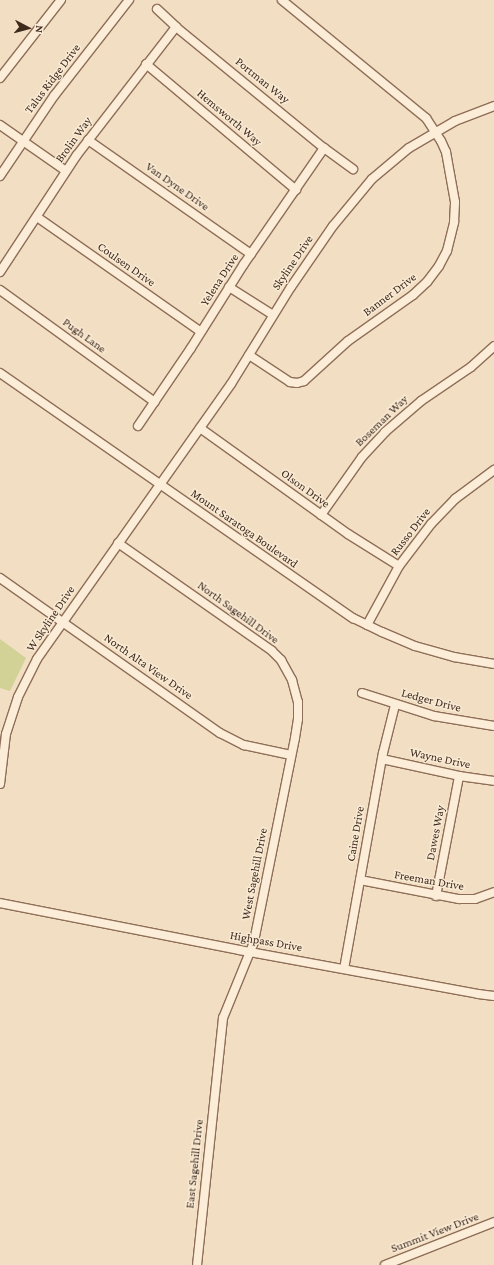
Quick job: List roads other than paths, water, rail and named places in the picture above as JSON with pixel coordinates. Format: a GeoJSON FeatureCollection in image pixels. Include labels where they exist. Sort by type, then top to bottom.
{"type":"FeatureCollection","features":[{"type":"Feature","properties":{"kind":"street"},"geometry":{"type":"LineString","coordinates":[[0,78],[61,0]]}},
{"type":"Feature","properties":{"kind":"street","name":"Talus Ridge Drive"},"geometry":{"type":"LineString","coordinates":[[0,176],[22,141],[74,70],[129,0]]}},
{"type":"Feature","properties":{"kind":"street","name":"Banner Drive"},"geometry":{"type":"LineString","coordinates":[[250,355],[287,381],[301,383],[348,341],[413,295],[430,278],[447,251],[453,232],[455,212],[448,159],[444,146],[421,113],[282,0]]}},
{"type":"Feature","properties":{"kind":"street","name":"Portman Way"},"geometry":{"type":"LineString","coordinates":[[157,9],[176,27],[324,148],[353,169]]}},
{"type":"Feature","properties":{"kind":"street","name":"Brolin Way"},"geometry":{"type":"LineString","coordinates":[[0,272],[88,140],[176,27]]}},
{"type":"Feature","properties":{"kind":"street","name":"Hemsworth Way"},"geometry":{"type":"LineString","coordinates":[[146,64],[296,190]]}},
{"type":"Feature","properties":{"kind":"street","name":"Skyline Drive"},"geometry":{"type":"LineString","coordinates":[[160,484],[250,355],[273,315],[333,226],[361,191],[396,158],[435,131],[473,113],[494,106]]}},
{"type":"Feature","properties":{"kind":"street"},"geometry":{"type":"LineString","coordinates":[[0,125],[66,171]]}},
{"type":"Feature","properties":{"kind":"street","name":"Van Dyne Drive"},"geometry":{"type":"LineString","coordinates":[[88,140],[251,254]]}},
{"type":"Feature","properties":{"kind":"street","name":"Yelena Drive"},"geometry":{"type":"LineString","coordinates":[[138,426],[251,254],[324,148]]}},
{"type":"Feature","properties":{"kind":"street","name":"Coulsen Drive"},"geometry":{"type":"LineString","coordinates":[[37,217],[201,332]]}},
{"type":"Feature","properties":{"kind":"street"},"geometry":{"type":"LineString","coordinates":[[229,287],[273,315]]}},
{"type":"Feature","properties":{"kind":"street","name":"Pugh Lane"},"geometry":{"type":"LineString","coordinates":[[0,290],[155,402]]}},
{"type":"Feature","properties":{"kind":"street","name":"Boseman Way"},"geometry":{"type":"LineString","coordinates":[[321,515],[362,457],[385,432],[421,400],[471,367],[494,346]]}},
{"type":"Feature","properties":{"kind":"street","name":"Mount Saratoga Boulevard"},"geometry":{"type":"LineString","coordinates":[[0,373],[339,609],[367,625],[397,639],[435,652],[494,664]]}},
{"type":"Feature","properties":{"kind":"street","name":"Olson Drive"},"geometry":{"type":"LineString","coordinates":[[200,428],[362,544],[399,566]]}},
{"type":"Feature","properties":{"kind":"street","name":"Russo Drive"},"geometry":{"type":"LineString","coordinates":[[367,625],[399,566],[420,537],[442,511],[469,487],[494,470]]}},
{"type":"Feature","properties":{"kind":"street","name":"W Skyline Drive"},"geometry":{"type":"LineString","coordinates":[[0,784],[6,734],[18,697],[37,659],[160,484]]}},
{"type":"Feature","properties":{"kind":"street","name":"North Sagehill Drive"},"geometry":{"type":"LineString","coordinates":[[118,543],[272,652],[280,660],[292,680],[298,702],[298,719],[291,755]]}},
{"type":"Feature","properties":{"kind":"street","name":"North Alta View Drive"},"geometry":{"type":"LineString","coordinates":[[0,578],[220,733],[244,745],[291,755]]}},
{"type":"Feature","properties":{"kind":"street","name":"Ledger Drive"},"geometry":{"type":"LineString","coordinates":[[362,693],[395,705],[451,720],[494,726]]}},
{"type":"Feature","properties":{"kind":"street","name":"Caine Drive"},"geometry":{"type":"LineString","coordinates":[[344,969],[382,759],[395,705]]}},
{"type":"Feature","properties":{"kind":"street","name":"West Sagehill Drive"},"geometry":{"type":"LineString","coordinates":[[217,1065],[223,1018],[232,993],[251,952],[291,755]]}},
{"type":"Feature","properties":{"kind":"street","name":"Wayne Drive"},"geometry":{"type":"LineString","coordinates":[[382,759],[459,776],[494,781]]}},
{"type":"Feature","properties":{"kind":"street","name":"Dawes Way"},"geometry":{"type":"LineString","coordinates":[[436,896],[459,776]]}},
{"type":"Feature","properties":{"kind":"street","name":"Freeman Drive"},"geometry":{"type":"LineString","coordinates":[[360,880],[436,896],[467,900],[483,897],[494,892]]}},
{"type":"Feature","properties":{"kind":"street","name":"Highpass Drive"},"geometry":{"type":"LineString","coordinates":[[0,903],[34,911],[251,952],[494,996]]}},
{"type":"Feature","properties":{"kind":"street","name":"East Sagehill Drive"},"geometry":{"type":"LineString","coordinates":[[197,1265],[217,1065]]}},
{"type":"Feature","properties":{"kind":"street","name":"Summit View Drive"},"geometry":{"type":"LineString","coordinates":[[385,1265],[494,1222]]}}]}
